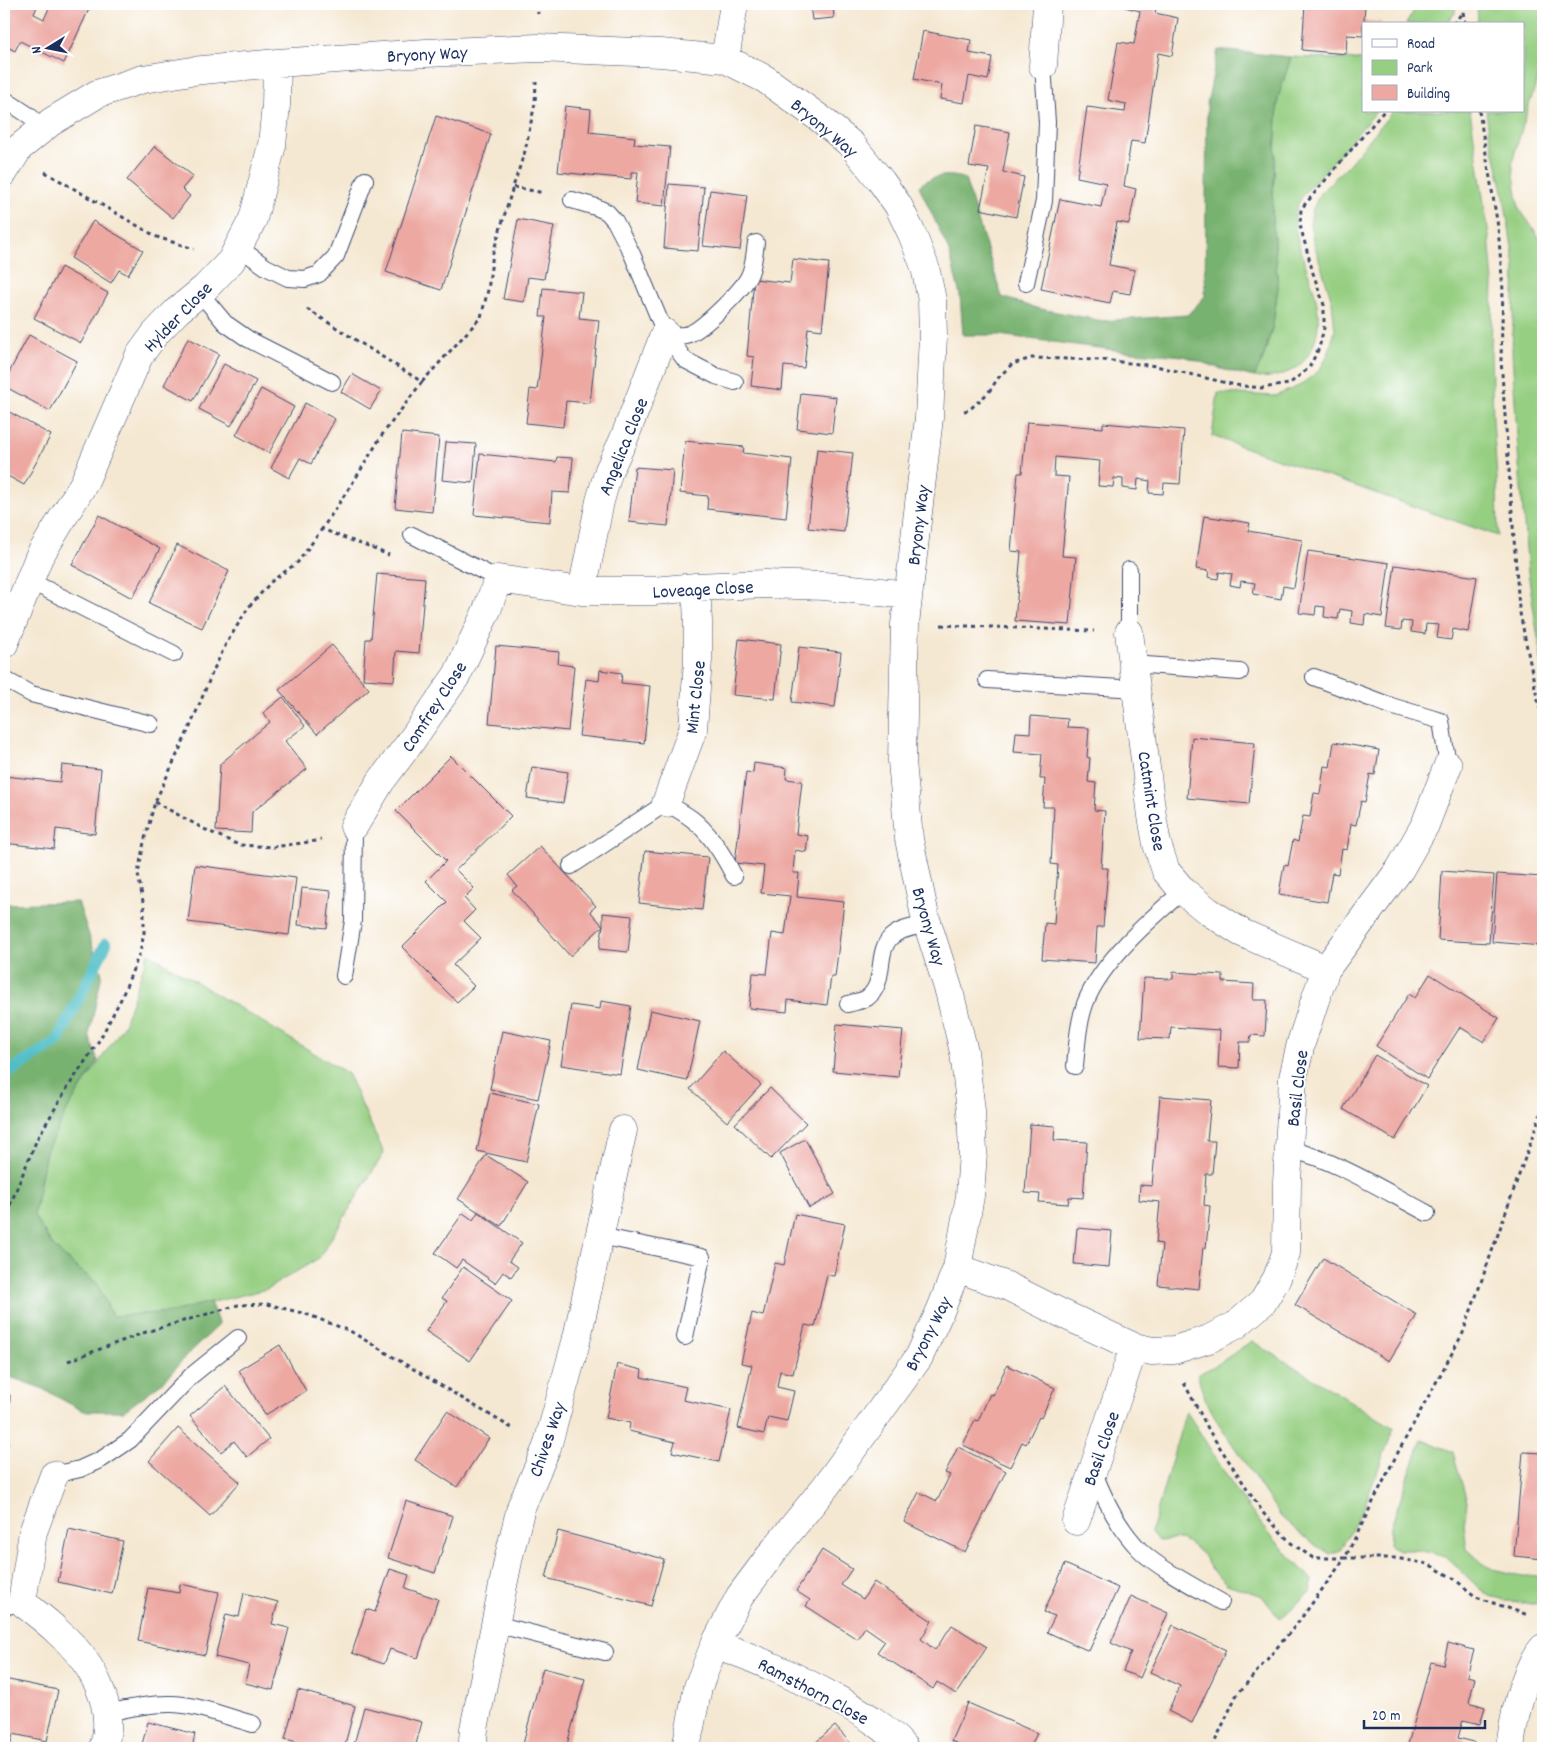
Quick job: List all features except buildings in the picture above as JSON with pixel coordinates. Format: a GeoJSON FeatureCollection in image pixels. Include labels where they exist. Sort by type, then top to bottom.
{"type":"FeatureCollection","features":[{"type":"Feature","properties":{"kind":"street"},"geometry":{"type":"LineString","coordinates":[[725,59],[734,4]]}},
{"type":"Feature","properties":{"kind":"street"},"geometry":{"type":"LineString","coordinates":[[1042,66],[1047,4]]}},
{"type":"Feature","properties":{"kind":"street","name":"Bryony Way"},"geometry":{"type":"LineString","coordinates":[[4,172],[19,148],[42,129],[96,94],[143,78],[192,71],[277,63],[426,53],[538,48],[662,53],[725,59],[765,79],[822,120],[852,145],[881,181],[898,205],[912,234],[925,267],[932,300],[933,353],[929,418],[905,624],[902,761],[909,839],[928,924],[949,991],[964,1052],[974,1152],[970,1196],[957,1268],[919,1357],[826,1486],[740,1596],[715,1644],[698,1687],[686,1748]]}},
{"type":"Feature","properties":{"kind":"street","name":"Hylder Close"},"geometry":{"type":"LineString","coordinates":[[4,644],[39,557],[84,484],[139,356],[156,334],[178,311],[200,293],[234,254],[254,219],[272,145],[276,105],[277,63]]}},
{"type":"Feature","properties":{"kind":"street","name":"Angelica Close"},"geometry":{"type":"LineString","coordinates":[[582,592],[600,501],[609,470],[623,441],[666,333]]}},
{"type":"Feature","properties":{"kind":"street","name":"Loveage Close"},"geometry":{"type":"LineString","coordinates":[[498,579],[582,592],[654,591],[765,584],[824,586],[908,595]]}},
{"type":"Feature","properties":{"kind":"street","name":"Comfrey Close"},"geometry":{"type":"LineString","coordinates":[[354,826],[381,781],[457,675],[487,610],[498,579]]}},
{"type":"Feature","properties":{"kind":"street","name":"Mint Close"},"geometry":{"type":"LineString","coordinates":[[666,803],[693,729],[698,660],[696,587]]}},
{"type":"Feature","properties":{"kind":"street","name":"Catmint Close"},"geometry":{"type":"LineString","coordinates":[[1129,632],[1157,844],[1166,871],[1183,891],[1208,911],[1242,933],[1326,969]]}},
{"type":"Feature","properties":{"kind":"street","name":"Basil Close"},"geometry":{"type":"LineString","coordinates":[[957,1268],[1007,1286],[1134,1347],[1152,1351],[1174,1350],[1209,1339],[1236,1325],[1263,1302],[1282,1266],[1286,1253],[1293,1078],[1301,1042],[1326,969],[1400,869],[1424,824],[1448,765]]}},
{"type":"Feature","properties":{"kind":"street","name":"Chives Way"},"geometry":{"type":"LineString","coordinates":[[475,1748],[474,1729],[521,1507],[547,1447],[576,1342],[623,1130]]}},
{"type":"Feature","properties":{"kind":"street","name":"Basil Close"},"geometry":{"type":"LineString","coordinates":[[1076,1521],[1134,1347]]}},
{"type":"Feature","properties":{"kind":"street"},"geometry":{"type":"LineString","coordinates":[[54,1475],[33,1532],[13,1605],[60,1633],[82,1658],[98,1684],[107,1713],[106,1739],[103,1748]]}},
{"type":"Feature","properties":{"kind":"street","name":"Ramsthorn Close"},"geometry":{"type":"LineString","coordinates":[[715,1644],[761,1661],[814,1686],[880,1724],[904,1748]]}},
{"type":"Feature","properties":{"kind":"street"},"geometry":{"type":"LineString","coordinates":[[1510,1748],[1514,1718],[1523,1685],[1538,1654],[1543,1648]]}},
{"type":"Feature","properties":{"kind":"lane"},"geometry":{"type":"LineString","coordinates":[[1026,283],[1044,201],[1047,122],[1042,66]]}},
{"type":"Feature","properties":{"kind":"lane"},"geometry":{"type":"LineString","coordinates":[[4,99],[30,116],[42,129]]}},
{"type":"Feature","properties":{"kind":"lane"},"geometry":{"type":"LineString","coordinates":[[234,254],[288,278],[305,279],[320,274],[336,256],[366,180]]}},
{"type":"Feature","properties":{"kind":"lane"},"geometry":{"type":"LineString","coordinates":[[572,200],[607,212],[615,221],[632,254],[666,333],[685,360],[716,376],[734,382]]}},
{"type":"Feature","properties":{"kind":"lane"},"geometry":{"type":"LineString","coordinates":[[666,333],[679,336],[688,335],[698,329],[727,303],[742,287],[749,276],[756,243]]}},
{"type":"Feature","properties":{"kind":"lane"},"geometry":{"type":"LineString","coordinates":[[200,293],[225,323],[248,339],[332,382]]}},
{"type":"Feature","properties":{"kind":"lane"},"geometry":{"type":"LineString","coordinates":[[412,535],[498,579]]}},
{"type":"Feature","properties":{"kind":"lane"},"geometry":{"type":"LineString","coordinates":[[1129,570],[1129,632]]}},
{"type":"Feature","properties":{"kind":"lane"},"geometry":{"type":"LineString","coordinates":[[30,581],[174,654]]}},
{"type":"Feature","properties":{"kind":"lane"},"geometry":{"type":"LineString","coordinates":[[987,680],[1240,672]]}},
{"type":"Feature","properties":{"kind":"lane"},"geometry":{"type":"LineString","coordinates":[[1314,677],[1391,706],[1441,721],[1448,765]]}},
{"type":"Feature","properties":{"kind":"lane"},"geometry":{"type":"LineString","coordinates":[[4,679],[31,694],[150,724]]}},
{"type":"Feature","properties":{"kind":"lane"},"geometry":{"type":"LineString","coordinates":[[571,866],[666,803],[694,820],[720,852],[734,876]]}},
{"type":"Feature","properties":{"kind":"lane"},"geometry":{"type":"LineString","coordinates":[[344,976],[353,921],[354,826]]}},
{"type":"Feature","properties":{"kind":"lane"},"geometry":{"type":"LineString","coordinates":[[1075,1066],[1080,1023],[1085,1004],[1094,985],[1136,934],[1155,914],[1183,891]]}},
{"type":"Feature","properties":{"kind":"lane"},"geometry":{"type":"LineString","coordinates":[[848,1004],[866,998],[876,987],[884,947],[892,937],[905,930],[928,924]]}},
{"type":"Feature","properties":{"kind":"lane"},"geometry":{"type":"LineString","coordinates":[[1289,1149],[1312,1154],[1427,1213]]}},
{"type":"Feature","properties":{"kind":"lane"},"geometry":{"type":"LineString","coordinates":[[600,1236],[702,1257],[685,1337]]}},
{"type":"Feature","properties":{"kind":"lane"},"geometry":{"type":"LineString","coordinates":[[54,1475],[80,1469],[130,1440],[191,1376],[238,1338]]}},
{"type":"Feature","properties":{"kind":"lane"},"geometry":{"type":"LineString","coordinates":[[1093,1470],[1109,1506],[1126,1534],[1141,1551],[1221,1602]]}},
{"type":"Feature","properties":{"kind":"lane"},"geometry":{"type":"LineString","coordinates":[[495,1624],[605,1652]]}},
{"type":"Feature","properties":{"kind":"lane"},"geometry":{"type":"LineString","coordinates":[[107,1713],[136,1706],[173,1704],[200,1709],[253,1724]]}},
{"type":"Feature","properties":{"kind":"path"},"geometry":{"type":"LineString","coordinates":[[4,1220],[38,1139],[66,1090],[100,1039],[121,999],[140,952],[144,934],[144,907],[138,874],[144,842],[156,802],[226,644],[248,608],[272,581],[298,562],[357,476],[382,435],[422,382],[481,317],[488,290],[493,253],[512,187],[525,151],[535,103],[538,48],[537,4]]}},
{"type":"Feature","properties":{"kind":"path"},"geometry":{"type":"LineString","coordinates":[[1464,4],[1465,22]]}},
{"type":"Feature","properties":{"kind":"path"},"geometry":{"type":"LineString","coordinates":[[1455,22],[1463,12]]}},
{"type":"Feature","properties":{"kind":"path"},"geometry":{"type":"LineString","coordinates":[[929,418],[968,410],[988,394],[999,377],[1012,364],[1032,358],[1103,360],[1156,366],[1235,385],[1262,388],[1289,384],[1309,368],[1319,348],[1324,328],[1324,305],[1300,225],[1301,209],[1383,112]]}},
{"type":"Feature","properties":{"kind":"path"},"geometry":{"type":"LineString","coordinates":[[1478,112],[1499,236],[1503,290],[1501,369],[1519,608],[1543,718]]}},
{"type":"Feature","properties":{"kind":"path"},"geometry":{"type":"LineString","coordinates":[[19,148],[45,172],[158,237],[234,254]]}},
{"type":"Feature","properties":{"kind":"path"},"geometry":{"type":"LineString","coordinates":[[306,309],[422,382]]}},
{"type":"Feature","properties":{"kind":"path"},"geometry":{"type":"LineString","coordinates":[[322,528],[394,558]]}},
{"type":"Feature","properties":{"kind":"path"},"geometry":{"type":"LineString","coordinates":[[905,624],[1129,632]]}},
{"type":"Feature","properties":{"kind":"path"},"geometry":{"type":"LineString","coordinates":[[156,802],[204,829],[239,845],[273,847],[316,841],[354,826]]}},
{"type":"Feature","properties":{"kind":"path"},"geometry":{"type":"LineString","coordinates":[[1212,1748],[1236,1696],[1297,1624],[1346,1558],[1396,1456],[1463,1332],[1542,1110],[1543,1100]]}},
{"type":"Feature","properties":{"kind":"path"},"geometry":{"type":"LineString","coordinates":[[68,1360],[146,1332],[238,1305],[266,1304],[306,1314],[350,1331],[507,1426],[547,1447]]}},
{"type":"Feature","properties":{"kind":"path"},"geometry":{"type":"LineString","coordinates":[[1174,1350],[1184,1385],[1211,1434],[1264,1514],[1291,1543],[1313,1558],[1396,1558],[1428,1564],[1453,1578],[1476,1597],[1536,1618]]}},
{"type":"Feature","properties":{"kind":"green space"},"geometry":{"type":"Polygon","coordinates":[[[1418,4],[1455,4],[1455,13],[1448,22],[1407,22],[1418,4]]]}},
{"type":"Feature","properties":{"kind":"green space"},"geometry":{"type":"Polygon","coordinates":[[[1477,4],[1543,4],[1543,65],[1512,162],[1519,208],[1543,243],[1543,671],[1528,572],[1518,452],[1512,351],[1515,266],[1503,191],[1486,112],[1524,112],[1524,22],[1478,22],[1477,4]]]}},
{"type":"Feature","properties":{"kind":"green space"},"geometry":{"type":"Polygon","coordinates":[[[1218,50],[1291,57],[1278,98],[1272,215],[1278,287],[1273,325],[1263,359],[1254,377],[1221,369],[1184,356],[1122,351],[999,335],[963,335],[960,295],[949,251],[919,186],[930,179],[941,176],[965,179],[1002,297],[1036,308],[1103,321],[1188,315],[1205,296],[1207,104],[1218,50]]]}},
{"type":"Feature","properties":{"kind":"green space"},"geometry":{"type":"Polygon","coordinates":[[[1291,57],[1362,60],[1362,112],[1376,112],[1303,195],[1296,211],[1295,222],[1300,249],[1317,302],[1318,329],[1314,343],[1309,354],[1298,367],[1279,375],[1259,378],[1254,377],[1263,359],[1273,325],[1278,287],[1272,215],[1278,98],[1291,57]]]}},
{"type":"Feature","properties":{"kind":"green space"},"geometry":{"type":"Polygon","coordinates":[[[1392,112],[1470,112],[1489,236],[1493,282],[1491,353],[1498,536],[1212,436],[1218,393],[1275,396],[1299,386],[1320,370],[1329,352],[1335,330],[1332,301],[1313,240],[1310,224],[1313,209],[1320,193],[1349,164],[1392,112]]]}},
{"type":"Feature","properties":{"kind":"green space"},"geometry":{"type":"Polygon","coordinates":[[[78,902],[102,974],[89,1035],[98,1061],[70,1105],[46,1151],[34,1216],[53,1246],[97,1283],[112,1316],[172,1312],[210,1302],[219,1325],[188,1354],[164,1381],[124,1411],[83,1411],[41,1388],[4,1375],[4,904],[78,902]]]}},
{"type":"Feature","properties":{"kind":"green space"},"geometry":{"type":"Polygon","coordinates":[[[148,953],[347,1073],[384,1153],[319,1258],[267,1289],[172,1312],[112,1316],[97,1283],[53,1246],[34,1216],[46,1151],[70,1105],[124,1025],[148,953]]]}},
{"type":"Feature","properties":{"kind":"green space"},"geometry":{"type":"Polygon","coordinates":[[[1252,1341],[1394,1428],[1364,1506],[1341,1550],[1330,1554],[1312,1543],[1281,1517],[1219,1424],[1206,1401],[1197,1374],[1252,1341]]]}},
{"type":"Feature","properties":{"kind":"green space"},"geometry":{"type":"Polygon","coordinates":[[[1186,1411],[1244,1501],[1272,1536],[1312,1580],[1310,1592],[1280,1619],[1262,1596],[1227,1584],[1211,1569],[1203,1555],[1193,1546],[1181,1539],[1158,1541],[1151,1532],[1186,1411]]]}},
{"type":"Feature","properties":{"kind":"green space"},"geometry":{"type":"Polygon","coordinates":[[[1422,1439],[1453,1452],[1467,1502],[1464,1526],[1467,1549],[1488,1568],[1523,1576],[1543,1577],[1543,1603],[1513,1602],[1490,1596],[1447,1558],[1416,1550],[1399,1550],[1389,1545],[1390,1529],[1422,1439]]]}},
{"type":"Feature","properties":{"kind":"waterway"},"geometry":{"type":"LineString","coordinates":[[4,1075],[57,1042],[106,944]]}}]}
